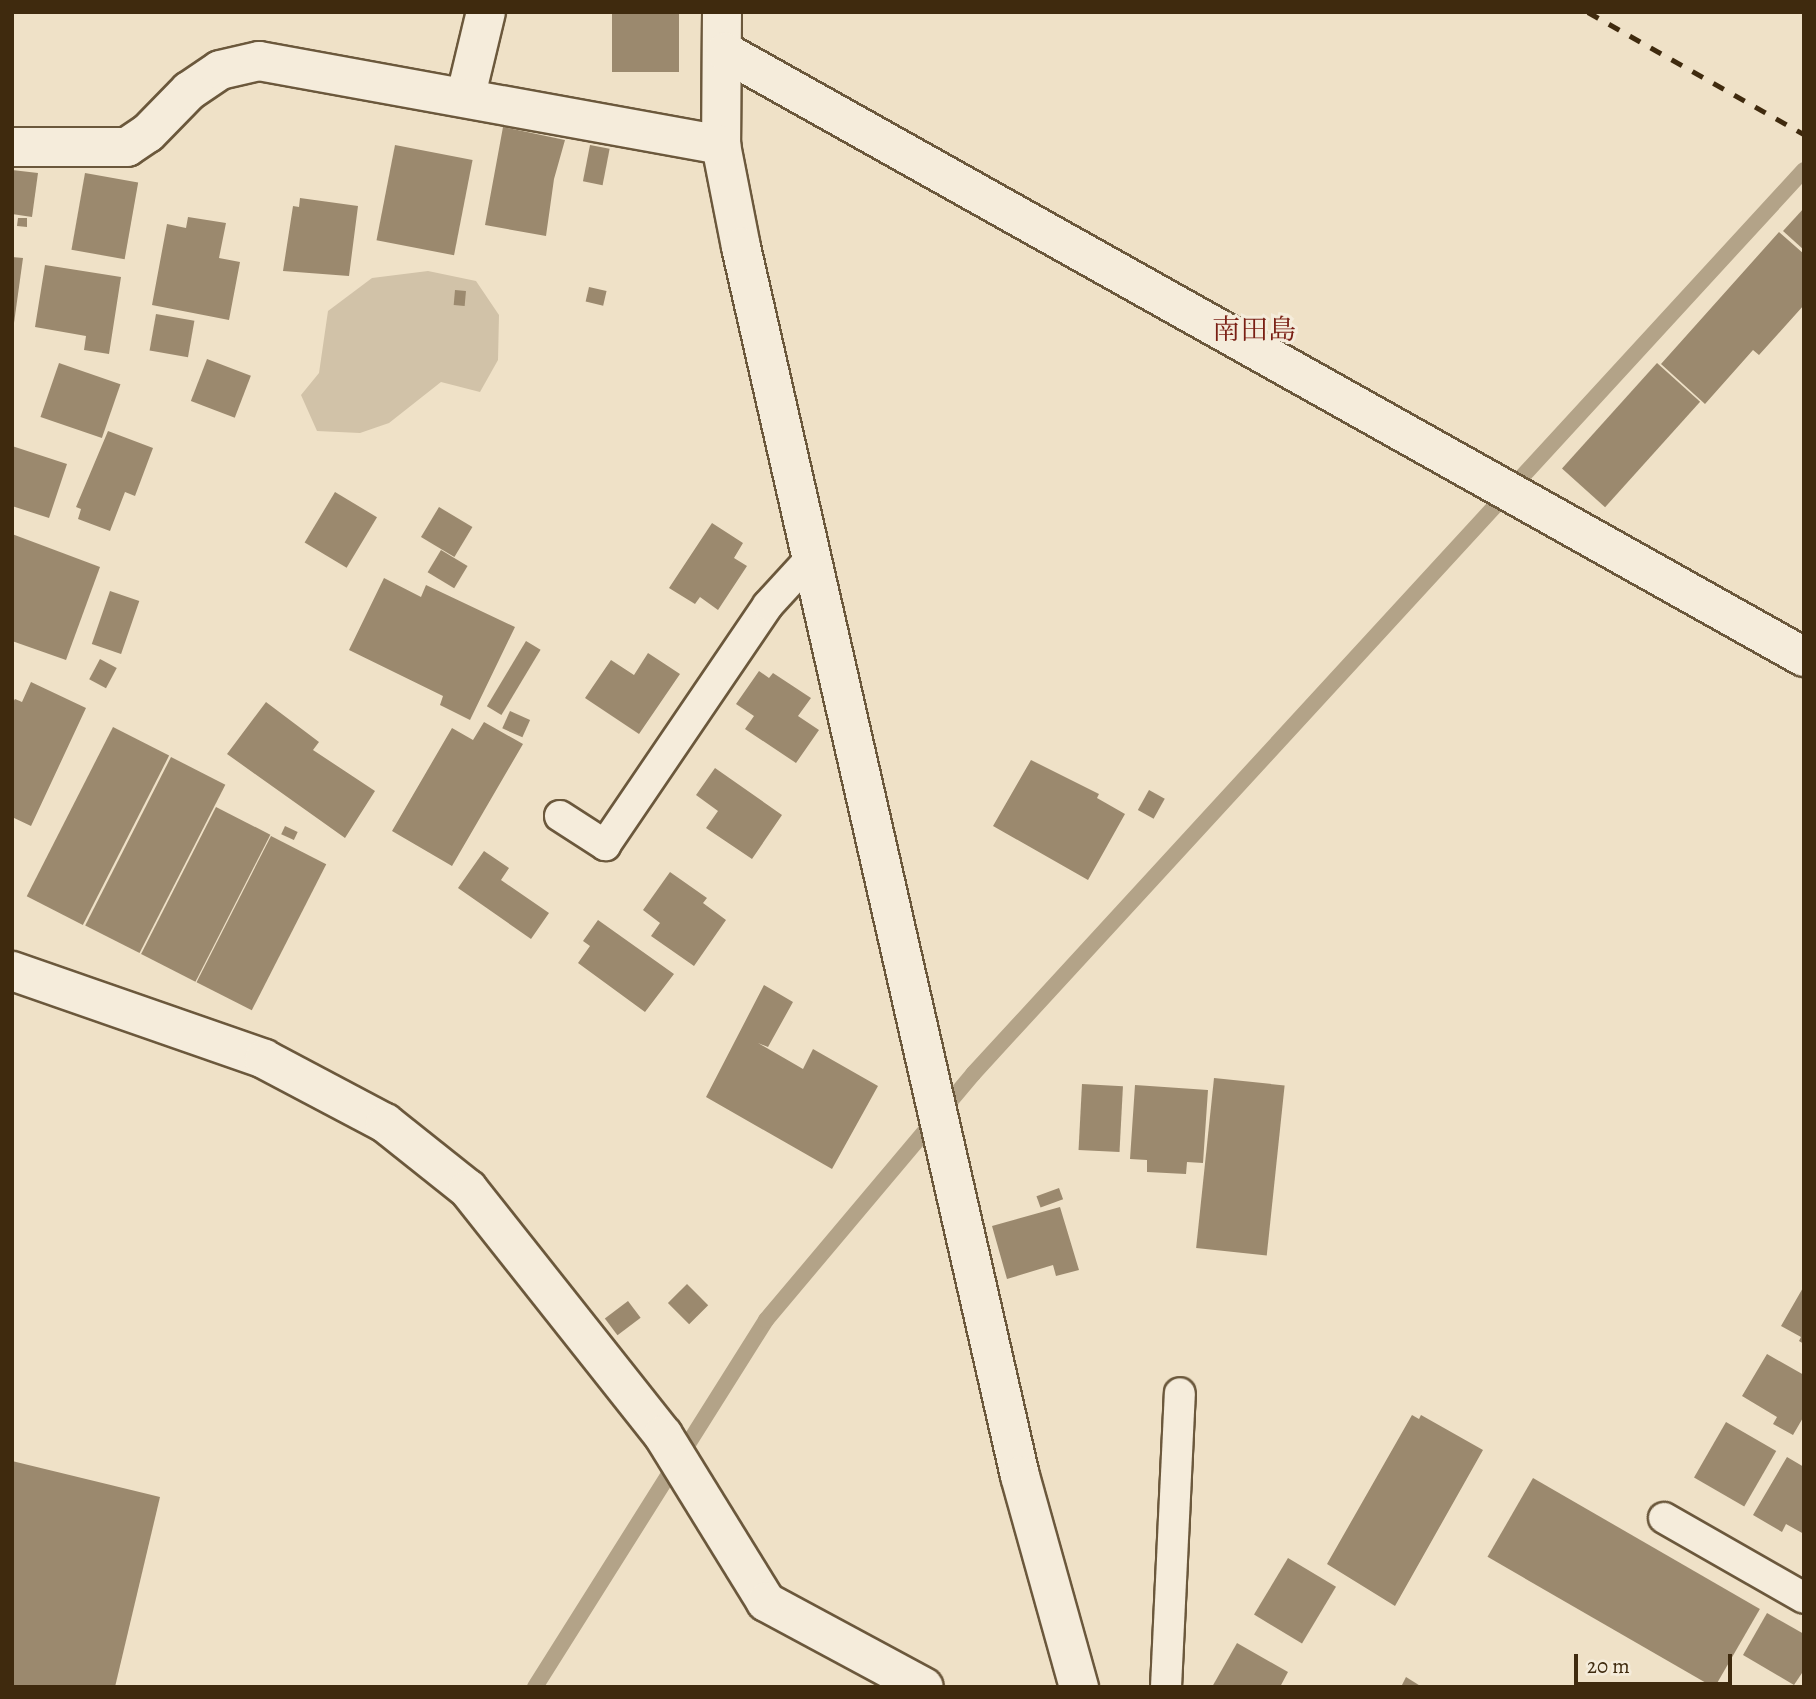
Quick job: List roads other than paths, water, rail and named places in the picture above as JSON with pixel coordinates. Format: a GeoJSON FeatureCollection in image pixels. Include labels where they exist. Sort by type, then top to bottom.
{"type":"FeatureCollection","features":[{"type":"Feature","properties":{"kind":"street"},"geometry":{"type":"LineString","coordinates":[[466,95],[486,12]]}},
{"type":"Feature","properties":{"kind":"street"},"geometry":{"type":"LineString","coordinates":[[722,12],[725,52],[722,145],[812,557],[1020,1476],[1079,1687]]}},
{"type":"Feature","properties":{"kind":"street"},"geometry":{"type":"LineString","coordinates":[[725,52],[1804,657]]}},
{"type":"Feature","properties":{"kind":"street"},"geometry":{"type":"LineString","coordinates":[[12,147],[127,147],[210,77],[259,61],[466,95],[722,145]]}},
{"type":"Feature","properties":{"kind":"street"},"geometry":{"type":"LineString","coordinates":[[12,971],[264,1059],[385,1123],[477,1199],[663,1435],[766,1602],[924,1687]]}},
{"type":"Feature","properties":{"kind":"lane"},"geometry":{"type":"LineString","coordinates":[[560,817],[605,845],[768,604],[812,557]]}},
{"type":"Feature","properties":{"kind":"lane"},"geometry":{"type":"LineString","coordinates":[[1166,1687],[1180,1393]]}},
{"type":"Feature","properties":{"kind":"lane"},"geometry":{"type":"LineString","coordinates":[[1664,1518],[1804,1598]]}},
{"type":"Feature","properties":{"kind":"waterway"},"geometry":{"type":"LineString","coordinates":[[535,1687],[766,1320],[973,1074],[1804,170]]}},
{"type":"Feature","properties":{"kind":"railway"},"geometry":{"type":"LineString","coordinates":[[1588,12],[1804,134]]}},
{"type":"Feature","properties":{"kind":"district","name":"南田島"},"geometry":{"type":"Point","coordinates":[1254,330]}}]}
